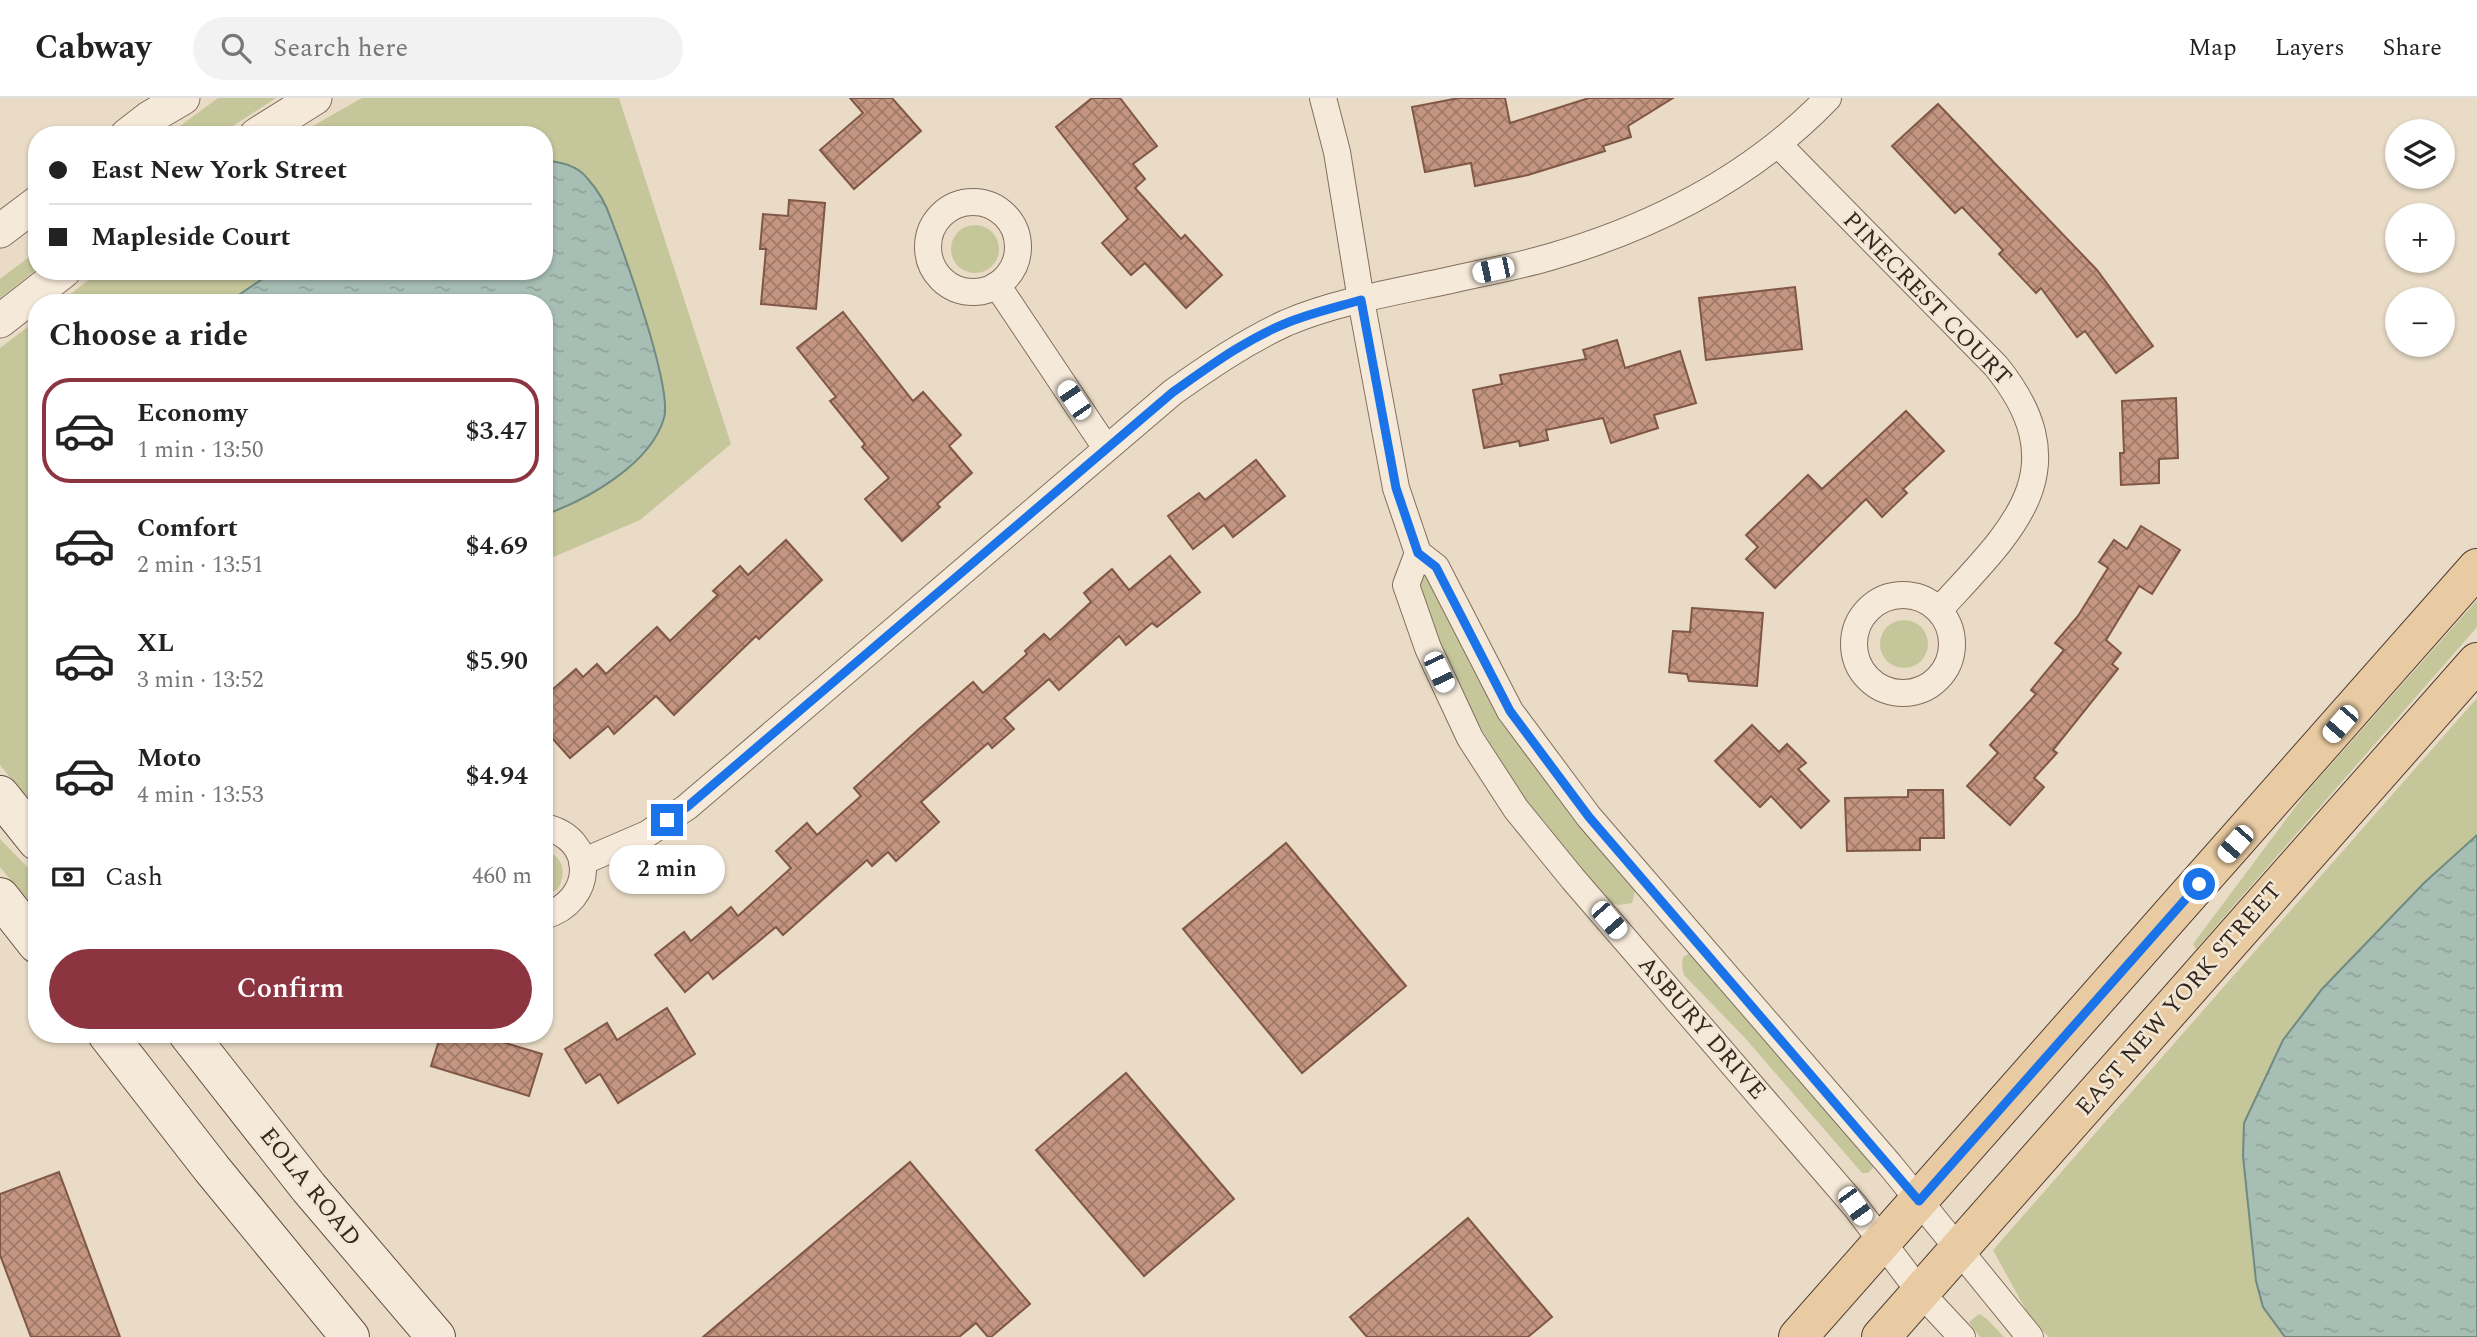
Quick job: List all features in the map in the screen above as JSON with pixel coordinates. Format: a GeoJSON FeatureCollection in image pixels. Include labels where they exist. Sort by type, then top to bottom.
{"type":"FeatureCollection","features":[{"type":"Feature","properties":{"kind":"main road"},"geometry":{"type":"LineString","coordinates":[[1798,1337],[2477,568]]}},
{"type":"Feature","properties":{"kind":"main road","name":"EAST NEW YORK STREET"},"geometry":{"type":"LineString","coordinates":[[1881,1337],[2477,662]]}},
{"type":"Feature","properties":{"kind":"main road"},"geometry":{"type":"LineString","coordinates":[[0,794],[28,830]]}},
{"type":"Feature","properties":{"kind":"main road"},"geometry":{"type":"LineString","coordinates":[[0,897],[28,933]]}},
{"type":"Feature","properties":{"kind":"main road"},"geometry":{"type":"LineString","coordinates":[[114,1043],[227,1188],[351,1337]]}},
{"type":"Feature","properties":{"kind":"main road","name":"EOLA ROAD"},"geometry":{"type":"LineString","coordinates":[[195,1043],[309,1188],[436,1337]]}},
{"type":"Feature","properties":{"kind":"street"},"geometry":{"type":"LineString","coordinates":[[141,126],[183,98]]}},
{"type":"Feature","properties":{"kind":"street"},"geometry":{"type":"LineString","coordinates":[[271,126],[315,98]]}},
{"type":"Feature","properties":{"kind":"street"},"geometry":{"type":"LineString","coordinates":[[1323,98],[1337,152],[1396,488],[1418,553],[1436,567],[1510,711],[1589,817],[1919,1201],[2030,1337]]}},
{"type":"Feature","properties":{"kind":"street"},"geometry":{"type":"LineString","coordinates":[[582,862],[647,834],[687,807],[1106,448],[1173,392],[1234,349],[1289,322],[1361,300],[1547,258],[1605,240],[1650,222],[1716,187],[1779,145],[1828,98]]}},
{"type":"Feature","properties":{"kind":"street","name":"PINECREST COURT"},"geometry":{"type":"LineString","coordinates":[[1779,145],[1996,366],[2023,405],[2031,428],[2035,453],[2034,479],[2024,505],[2002,542],[1938,610]]}},
{"type":"Feature","properties":{"kind":"street"},"geometry":{"type":"LineString","coordinates":[[0,231],[28,210]]}},
{"type":"Feature","properties":{"kind":"street"},"geometry":{"type":"LineString","coordinates":[[35,294],[52,280]]}},
{"type":"Feature","properties":{"kind":"street"},"geometry":{"type":"LineString","coordinates":[[997,285],[1106,448]]}},
{"type":"Feature","properties":{"kind":"street"},"geometry":{"type":"LineString","coordinates":[[0,321],[28,299]]}},
{"type":"Feature","properties":{"kind":"street","name":"ASBURY DRIVE"},"geometry":{"type":"LineString","coordinates":[[1418,553],[1406,585],[1428,648],[1470,738],[1516,809],[1573,879],[1855,1206],[1920,1292],[1962,1337]]}},
{"type":"Feature","properties":{"kind":"street"},"geometry":{"type":"LineString","coordinates":[[553,829],[567,836],[576,848],[582,862],[583,877],[579,891],[570,903],[553,913]]}},
{"type":"Feature","properties":{"kind":"green space"},"geometry":{"type":"Polygon","coordinates":[[[218,98],[276,98],[233,126],[180,126],[218,98]]]}},
{"type":"Feature","properties":{"kind":"green space"},"geometry":{"type":"Polygon","coordinates":[[[362,98],[619,98],[731,444],[640,520],[553,557],[553,294],[71,294],[88,280],[553,280],[553,126],[313,126],[362,98]]]}},
{"type":"Feature","properties":{"kind":"green space"},"geometry":{"type":"Polygon","coordinates":[[[975,225],[992,232],[999,249],[992,266],[975,273],[958,266],[951,249],[958,232],[975,225]]]}},
{"type":"Feature","properties":{"kind":"green space"},"geometry":{"type":"Polygon","coordinates":[[[28,258],[28,276],[0,298],[0,279],[28,258]]]}},
{"type":"Feature","properties":{"kind":"green space"},"geometry":{"type":"Polygon","coordinates":[[[28,327],[28,800],[0,765],[0,348],[28,327]]]}},
{"type":"Feature","properties":{"kind":"green space"},"geometry":{"type":"Polygon","coordinates":[[[1422,566],[1633,880],[1635,891],[1632,903],[1619,905],[1608,902],[1523,798],[1466,703],[1435,634],[1416,579],[1422,566]]]}},
{"type":"Feature","properties":{"kind":"green space"},"geometry":{"type":"Polygon","coordinates":[[[2477,600],[2477,627],[2196,949],[2193,944],[2305,794],[2477,600]]]}},
{"type":"Feature","properties":{"kind":"green space"},"geometry":{"type":"Polygon","coordinates":[[[1904,620],[1913,621],[1921,627],[1927,635],[1927,653],[1921,661],[1913,667],[1904,668],[1895,667],[1887,661],[1881,653],[1880,644],[1881,635],[1887,627],[1895,621],[1904,620]]]}},
{"type":"Feature","properties":{"kind":"green space"},"geometry":{"type":"Polygon","coordinates":[[[2477,698],[2477,1337],[2049,1337],[2032,1321],[1993,1250],[2477,698]]]}},
{"type":"Feature","properties":{"kind":"green space"},"geometry":{"type":"Polygon","coordinates":[[[0,839],[28,868],[28,901],[0,867],[0,839]]]}},
{"type":"Feature","properties":{"kind":"green space"},"geometry":{"type":"Polygon","coordinates":[[[553,855],[559,860],[563,871],[558,889],[553,892],[553,855]]]}},
{"type":"Feature","properties":{"kind":"green space"},"geometry":{"type":"Polygon","coordinates":[[[1692,952],[1874,1159],[1873,1168],[1868,1173],[1862,1173],[1745,1038],[1684,975],[1683,957],[1692,952]]]}},
{"type":"Feature","properties":{"kind":"green space"},"geometry":{"type":"Polygon","coordinates":[[[1979,1314],[2004,1337],[1980,1337],[1969,1322],[1979,1314]]]}},
{"type":"Feature","properties":{"kind":"water"},"geometry":{"type":"Polygon","coordinates":[[[553,162],[562,163],[583,174],[598,192],[609,213],[655,351],[665,402],[664,418],[657,435],[632,465],[597,490],[553,511],[553,294],[240,294],[261,280],[553,280],[553,162]]]}},
{"type":"Feature","properties":{"kind":"water"},"geometry":{"type":"Polygon","coordinates":[[[2477,835],[2477,1337],[2285,1337],[2263,1307],[2256,1281],[2243,1156],[2244,1123],[2283,1040],[2322,989],[2424,883],[2477,835]]]}},
{"type":"Feature","properties":{"kind":"building"},"geometry":{"type":"Polygon","coordinates":[[[850,98],[892,98],[921,131],[854,189],[820,150],[863,113],[850,98]]]}},
{"type":"Feature","properties":{"kind":"building"},"geometry":{"type":"Polygon","coordinates":[[[1092,98],[1120,98],[1157,146],[1133,164],[1145,179],[1135,188],[1181,239],[1185,235],[1222,275],[1186,308],[1145,263],[1131,275],[1102,243],[1128,219],[1056,127],[1092,98]]]}},
{"type":"Feature","properties":{"kind":"building"},"geometry":{"type":"Polygon","coordinates":[[[1459,98],[1505,98],[1510,123],[1589,98],[1673,98],[1628,126],[1631,137],[1603,146],[1605,151],[1528,175],[1475,186],[1471,163],[1425,172],[1412,107],[1459,98]]]}},
{"type":"Feature","properties":{"kind":"building"},"geometry":{"type":"Polygon","coordinates":[[[1938,104],[2097,270],[2153,346],[2116,373],[2085,331],[2077,337],[2041,288],[2036,293],[1999,254],[2003,250],[1962,207],[1955,213],[1892,146],[1938,104]]]}},
{"type":"Feature","properties":{"kind":"building"},"geometry":{"type":"Polygon","coordinates":[[[789,200],[825,203],[816,309],[761,304],[766,249],[760,249],[763,214],[788,216],[789,200]]]}},
{"type":"Feature","properties":{"kind":"building"},"geometry":{"type":"Polygon","coordinates":[[[1795,287],[1802,349],[1706,360],[1699,298],[1795,287]]]}},
{"type":"Feature","properties":{"kind":"building"},"geometry":{"type":"Polygon","coordinates":[[[843,312],[913,401],[923,392],[961,435],[949,446],[972,473],[937,504],[940,507],[902,541],[865,499],[889,478],[862,447],[865,444],[830,401],[836,397],[797,348],[843,312]]]}},
{"type":"Feature","properties":{"kind":"building"},"geometry":{"type":"Polygon","coordinates":[[[1617,340],[1625,368],[1680,351],[1696,403],[1654,415],[1658,428],[1611,443],[1603,418],[1546,430],[1548,440],[1520,446],[1519,441],[1484,448],[1473,390],[1502,384],[1500,375],[1586,359],[1583,350],[1617,340]]]}},
{"type":"Feature","properties":{"kind":"building"},"geometry":{"type":"Polygon","coordinates":[[[2176,398],[2178,458],[2159,459],[2159,483],[2121,485],[2120,453],[2124,453],[2122,401],[2176,398]]]}},
{"type":"Feature","properties":{"kind":"building"},"geometry":{"type":"Polygon","coordinates":[[[1906,411],[1944,451],[1903,489],[1907,493],[1882,517],[1866,499],[1775,588],[1746,559],[1758,547],[1746,535],[1808,475],[1822,489],[1906,411]]]}},
{"type":"Feature","properties":{"kind":"building"},"geometry":{"type":"Polygon","coordinates":[[[1256,460],[1285,496],[1233,537],[1224,525],[1193,549],[1168,516],[1199,493],[1205,500],[1256,460]]]}},
{"type":"Feature","properties":{"kind":"building"},"geometry":{"type":"Polygon","coordinates":[[[2141,526],[2180,550],[2152,594],[2139,586],[2106,640],[2121,653],[2112,664],[2118,669],[2053,750],[2057,753],[2034,778],[2044,787],[2010,825],[1967,786],[1998,753],[1990,745],[2036,694],[2031,690],[2064,650],[2055,643],[2078,616],[2108,568],[2099,562],[2114,540],[2127,549],[2141,526]]]}},
{"type":"Feature","properties":{"kind":"building"},"geometry":{"type":"Polygon","coordinates":[[[786,540],[822,580],[759,639],[756,636],[674,715],[656,696],[614,734],[608,726],[570,758],[553,739],[553,689],[576,669],[583,677],[597,664],[606,674],[657,627],[670,641],[718,595],[713,591],[740,566],[748,575],[786,540]]]}},
{"type":"Feature","properties":{"kind":"building"},"geometry":{"type":"Polygon","coordinates":[[[1170,556],[1200,592],[1157,627],[1152,623],[1126,645],[1119,636],[1059,690],[1049,679],[1004,718],[1014,729],[992,748],[988,743],[921,802],[939,822],[896,861],[888,852],[872,866],[867,860],[783,935],[776,927],[713,979],[708,972],[685,992],[655,955],[684,932],[691,941],[731,907],[738,916],[791,868],[776,851],[807,823],[817,835],[861,796],[854,788],[973,682],[983,693],[1027,654],[1025,651],[1044,634],[1050,640],[1091,602],[1084,593],[1112,569],[1129,590],[1170,556]]]}},
{"type":"Feature","properties":{"kind":"building"},"geometry":{"type":"Polygon","coordinates":[[[1692,608],[1763,613],[1757,686],[1689,681],[1687,674],[1669,672],[1673,631],[1690,632],[1692,608]]]}},
{"type":"Feature","properties":{"kind":"building"},"geometry":{"type":"Polygon","coordinates":[[[1752,725],[1779,752],[1787,744],[1806,763],[1798,769],[1829,801],[1801,828],[1771,796],[1760,807],[1715,761],[1752,725]]]}},
{"type":"Feature","properties":{"kind":"building"},"geometry":{"type":"Polygon","coordinates":[[[1908,790],[1943,790],[1944,838],[1920,838],[1920,850],[1847,851],[1845,798],[1908,797],[1908,790]]]}},
{"type":"Feature","properties":{"kind":"building"},"geometry":{"type":"Polygon","coordinates":[[[1286,843],[1406,986],[1302,1073],[1183,929],[1286,843]]]}},
{"type":"Feature","properties":{"kind":"building"},"geometry":{"type":"Polygon","coordinates":[[[667,1008],[695,1054],[618,1103],[600,1074],[586,1083],[565,1049],[607,1023],[617,1040],[667,1008]]]}},
{"type":"Feature","properties":{"kind":"building"},"geometry":{"type":"Polygon","coordinates":[[[438,1043],[506,1043],[542,1054],[529,1096],[431,1066],[438,1043]]]}},
{"type":"Feature","properties":{"kind":"building"},"geometry":{"type":"Polygon","coordinates":[[[1126,1073],[1234,1199],[1144,1276],[1036,1150],[1126,1073]]]}},
{"type":"Feature","properties":{"kind":"building"},"geometry":{"type":"Polygon","coordinates":[[[910,1162],[1030,1304],[991,1337],[976,1323],[959,1337],[703,1337],[910,1162]]]}},
{"type":"Feature","properties":{"kind":"building"},"geometry":{"type":"Polygon","coordinates":[[[59,1172],[120,1337],[31,1337],[0,1255],[0,1194],[59,1172]]]}},
{"type":"Feature","properties":{"kind":"building"},"geometry":{"type":"Polygon","coordinates":[[[1468,1218],[1552,1317],[1528,1337],[1367,1337],[1350,1317],[1468,1218]]]}},
{"type":"Feature","properties":{"kind":"route"},"geometry":{"type":"LineString","coordinates":[[667,820],[687,807],[1173,392],[1234,349],[1270,331],[1289,322],[1361,300],[1396,488],[1418,553],[1436,567],[1510,711],[1589,817],[1919,1201],[2199,884]]}}]}
